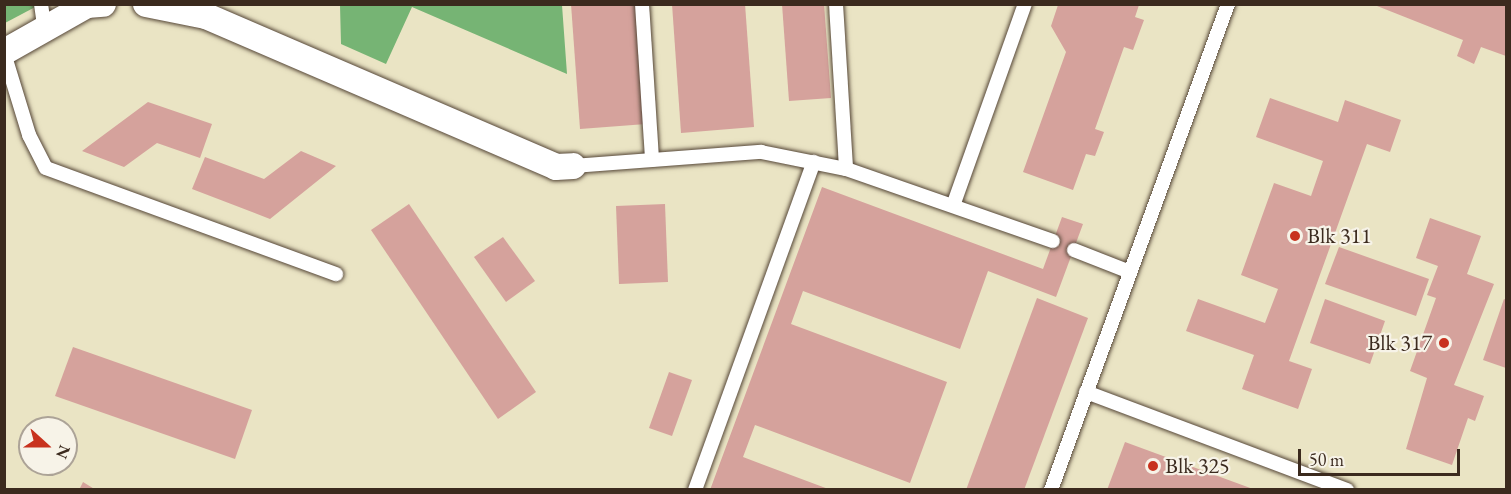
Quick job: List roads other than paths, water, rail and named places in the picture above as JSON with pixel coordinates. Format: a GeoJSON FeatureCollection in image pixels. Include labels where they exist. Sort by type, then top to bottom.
{"type":"FeatureCollection","features":[{"type":"Feature","properties":{"kind":"street"},"geometry":{"type":"LineString","coordinates":[[4,52],[43,15],[87,5],[103,4]]}},
{"type":"Feature","properties":{"kind":"street"},"geometry":{"type":"LineString","coordinates":[[146,4],[206,16],[556,167],[573,166]]}},
{"type":"Feature","properties":{"kind":"lane"},"geometry":{"type":"LineString","coordinates":[[642,4],[652,160]]}},
{"type":"Feature","properties":{"kind":"lane"},"geometry":{"type":"LineString","coordinates":[[836,4],[846,169]]}},
{"type":"Feature","properties":{"kind":"lane"},"geometry":{"type":"LineString","coordinates":[[954,203],[1025,4]]}},
{"type":"Feature","properties":{"kind":"lane"},"geometry":{"type":"LineString","coordinates":[[1051,489],[1228,4]]}},
{"type":"Feature","properties":{"kind":"lane"},"geometry":{"type":"LineString","coordinates":[[4,52],[29,135],[46,168],[336,274]]}},
{"type":"Feature","properties":{"kind":"lane"},"geometry":{"type":"LineString","coordinates":[[573,166],[761,152],[846,169],[954,203],[1053,241]]}},
{"type":"Feature","properties":{"kind":"lane"},"geometry":{"type":"LineString","coordinates":[[694,489],[814,162]]}},
{"type":"Feature","properties":{"kind":"lane"},"geometry":{"type":"LineString","coordinates":[[1074,250],[1130,272]]}},
{"type":"Feature","properties":{"kind":"lane"},"geometry":{"type":"LineString","coordinates":[[1086,392],[1347,489]]}},
{"type":"Feature","properties":{"kind":"place","name":"Blk 311"},"geometry":{"type":"Point","coordinates":[1295,236]}},
{"type":"Feature","properties":{"kind":"place","name":"Blk 317"},"geometry":{"type":"Point","coordinates":[1444,343]}},
{"type":"Feature","properties":{"kind":"place","name":"Blk 325"},"geometry":{"type":"Point","coordinates":[1153,466]}}]}
